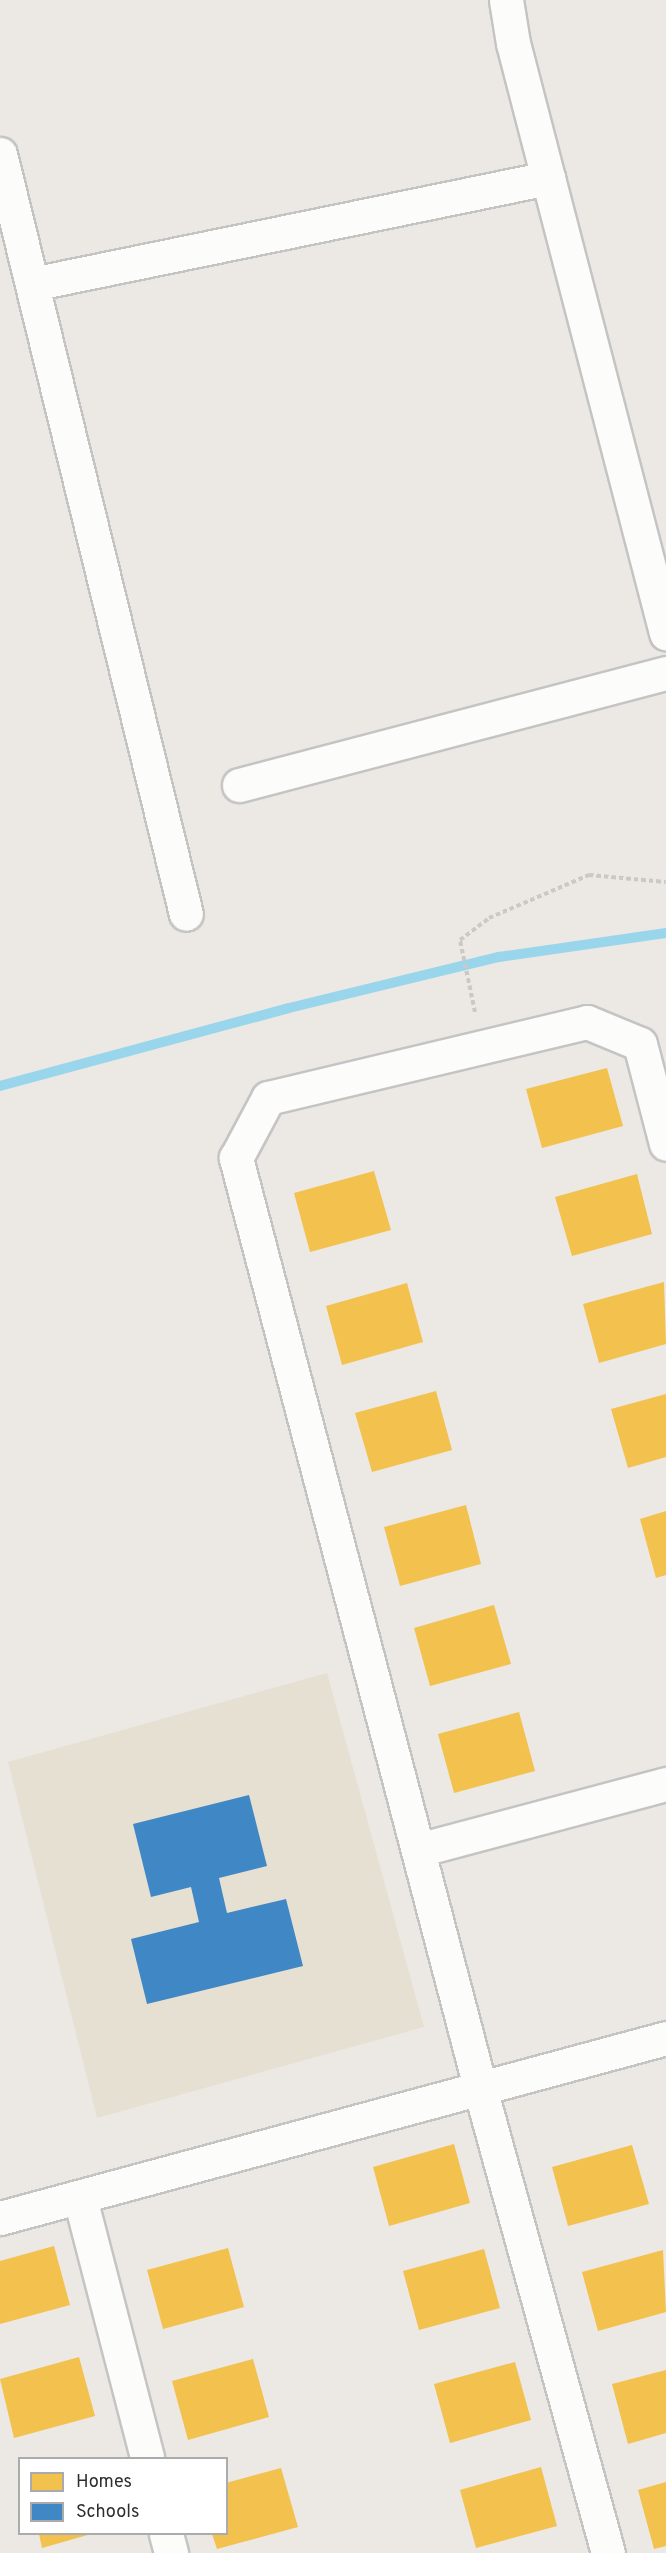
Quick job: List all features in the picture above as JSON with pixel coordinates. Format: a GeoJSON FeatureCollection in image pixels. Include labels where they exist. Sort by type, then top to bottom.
{"type":"FeatureCollection","features":[{"type":"Feature","properties":{"kind":"street"},"geometry":{"type":"LineString","coordinates":[[506,0],[513,43],[666,633]]}},
{"type":"Feature","properties":{"kind":"street"},"geometry":{"type":"LineString","coordinates":[[0,154],[186,914]]}},
{"type":"Feature","properties":{"kind":"street"},"geometry":{"type":"LineString","coordinates":[[32,284],[548,178]]}},
{"type":"Feature","properties":{"kind":"street"},"geometry":{"type":"LineString","coordinates":[[239,785],[666,673]]}},
{"type":"Feature","properties":{"kind":"street"},"geometry":{"type":"LineString","coordinates":[[608,2553],[480,2087],[236,1158],[268,1098],[587,1022],[639,1044],[666,1144]]}},
{"type":"Feature","properties":{"kind":"street"},"geometry":{"type":"LineString","coordinates":[[418,1850],[666,1784]]}},
{"type":"Feature","properties":{"kind":"street"},"geometry":{"type":"LineString","coordinates":[[0,2218],[666,2038]]}},
{"type":"Feature","properties":{"kind":"street"},"geometry":{"type":"LineString","coordinates":[[80,2198],[147,2457]]}},
{"type":"Feature","properties":{"kind":"street"},"geometry":{"type":"LineString","coordinates":[[166,2535],[171,2553]]}},
{"type":"Feature","properties":{"kind":"path"},"geometry":{"type":"LineString","coordinates":[[468,980],[460,940],[489,918],[589,875],[666,882]]}},
{"type":"Feature","properties":{"kind":"shaded area"},"geometry":{"type":"Polygon","coordinates":[[[327,1673],[424,2027],[97,2118],[8,1762],[327,1673]]]}},
{"type":"Feature","properties":{"kind":"building: Homes"},"geometry":{"type":"Polygon","coordinates":[[[607,1068],[623,1126],[542,1148],[526,1089],[607,1068]]]}},
{"type":"Feature","properties":{"kind":"building: Homes"},"geometry":{"type":"Polygon","coordinates":[[[374,1171],[391,1230],[310,1252],[294,1193],[374,1171]]]}},
{"type":"Feature","properties":{"kind":"building: Homes"},"geometry":{"type":"Polygon","coordinates":[[[637,1174],[652,1234],[572,1256],[555,1197],[637,1174]]]}},
{"type":"Feature","properties":{"kind":"building: Homes"},"geometry":{"type":"Polygon","coordinates":[[[664,1282],[666,1344],[599,1363],[583,1304],[664,1282]]]}},
{"type":"Feature","properties":{"kind":"building: Homes"},"geometry":{"type":"Polygon","coordinates":[[[407,1283],[423,1342],[342,1365],[326,1306],[407,1283]]]}},
{"type":"Feature","properties":{"kind":"building: Homes"},"geometry":{"type":"Polygon","coordinates":[[[436,1391],[452,1450],[372,1472],[355,1413],[436,1391]]]}},
{"type":"Feature","properties":{"kind":"building: Homes"},"geometry":{"type":"Polygon","coordinates":[[[666,1394],[666,1457],[628,1468],[611,1409],[666,1394]]]}},
{"type":"Feature","properties":{"kind":"building: Homes"},"geometry":{"type":"Polygon","coordinates":[[[466,1505],[481,1564],[400,1586],[384,1527],[466,1505]]]}},
{"type":"Feature","properties":{"kind":"building: Homes"},"geometry":{"type":"Polygon","coordinates":[[[666,1511],[666,1575],[656,1578],[640,1519],[666,1511]]]}},
{"type":"Feature","properties":{"kind":"building: Homes"},"geometry":{"type":"Polygon","coordinates":[[[494,1605],[511,1664],[430,1686],[414,1628],[494,1605]]]}},
{"type":"Feature","properties":{"kind":"building: Homes"},"geometry":{"type":"Polygon","coordinates":[[[519,1712],[535,1771],[454,1793],[438,1734],[519,1712]]]}},
{"type":"Feature","properties":{"kind":"building: Homes"},"geometry":{"type":"Polygon","coordinates":[[[454,2144],[470,2203],[389,2226],[373,2167],[454,2144]]]}},
{"type":"Feature","properties":{"kind":"building: Homes"},"geometry":{"type":"Polygon","coordinates":[[[632,2145],[649,2204],[568,2226],[552,2167],[632,2145]]]}},
{"type":"Feature","properties":{"kind":"building: Homes"},"geometry":{"type":"Polygon","coordinates":[[[54,2246],[70,2305],[0,2324],[0,2261],[54,2246]]]}},
{"type":"Feature","properties":{"kind":"building: Homes"},"geometry":{"type":"Polygon","coordinates":[[[228,2248],[244,2307],[163,2329],[147,2270],[228,2248]]]}},
{"type":"Feature","properties":{"kind":"building: Homes"},"geometry":{"type":"Polygon","coordinates":[[[484,2249],[500,2308],[419,2330],[403,2271],[484,2249]]]}},
{"type":"Feature","properties":{"kind":"building: Homes"},"geometry":{"type":"Polygon","coordinates":[[[663,2250],[666,2312],[598,2331],[582,2272],[663,2250]]]}},
{"type":"Feature","properties":{"kind":"building: Homes"},"geometry":{"type":"Polygon","coordinates":[[[79,2357],[95,2416],[14,2438],[0,2379],[79,2357]]]}},
{"type":"Feature","properties":{"kind":"building: Homes"},"geometry":{"type":"Polygon","coordinates":[[[253,2359],[269,2417],[188,2440],[172,2381],[253,2359]]]}},
{"type":"Feature","properties":{"kind":"building: Homes"},"geometry":{"type":"Polygon","coordinates":[[[515,2362],[531,2420],[450,2443],[434,2384],[515,2362]]]}},
{"type":"Feature","properties":{"kind":"building: Homes"},"geometry":{"type":"Polygon","coordinates":[[[666,2370],[666,2433],[628,2444],[612,2384],[666,2370]]]}},
{"type":"Feature","properties":{"kind":"building: Homes"},"geometry":{"type":"Polygon","coordinates":[[[541,2467],[557,2526],[476,2548],[460,2490],[541,2467]]]}},
{"type":"Feature","properties":{"kind":"building: Homes"},"geometry":{"type":"Polygon","coordinates":[[[281,2468],[298,2527],[217,2549],[212,2535],[228,2535],[228,2482],[281,2468]]]}},
{"type":"Feature","properties":{"kind":"building: Homes"},"geometry":{"type":"Polygon","coordinates":[[[666,2482],[666,2546],[654,2549],[638,2490],[666,2482]]]}},
{"type":"Feature","properties":{"kind":"building: Homes"},"geometry":{"type":"Polygon","coordinates":[[[39,2535],[88,2535],[42,2548],[39,2535]]]}},
{"type":"Feature","properties":{"kind":"building: Schools"},"geometry":{"type":"Polygon","coordinates":[[[249,1795],[267,1866],[219,1878],[227,1913],[286,1899],[303,1966],[147,2004],[131,1939],[199,1922],[191,1887],[151,1897],[133,1824],[249,1795]]]}},
{"type":"Feature","properties":{"kind":"waterway"},"geometry":{"type":"LineString","coordinates":[[0,1086],[289,1008],[499,957],[666,933]]}}]}
